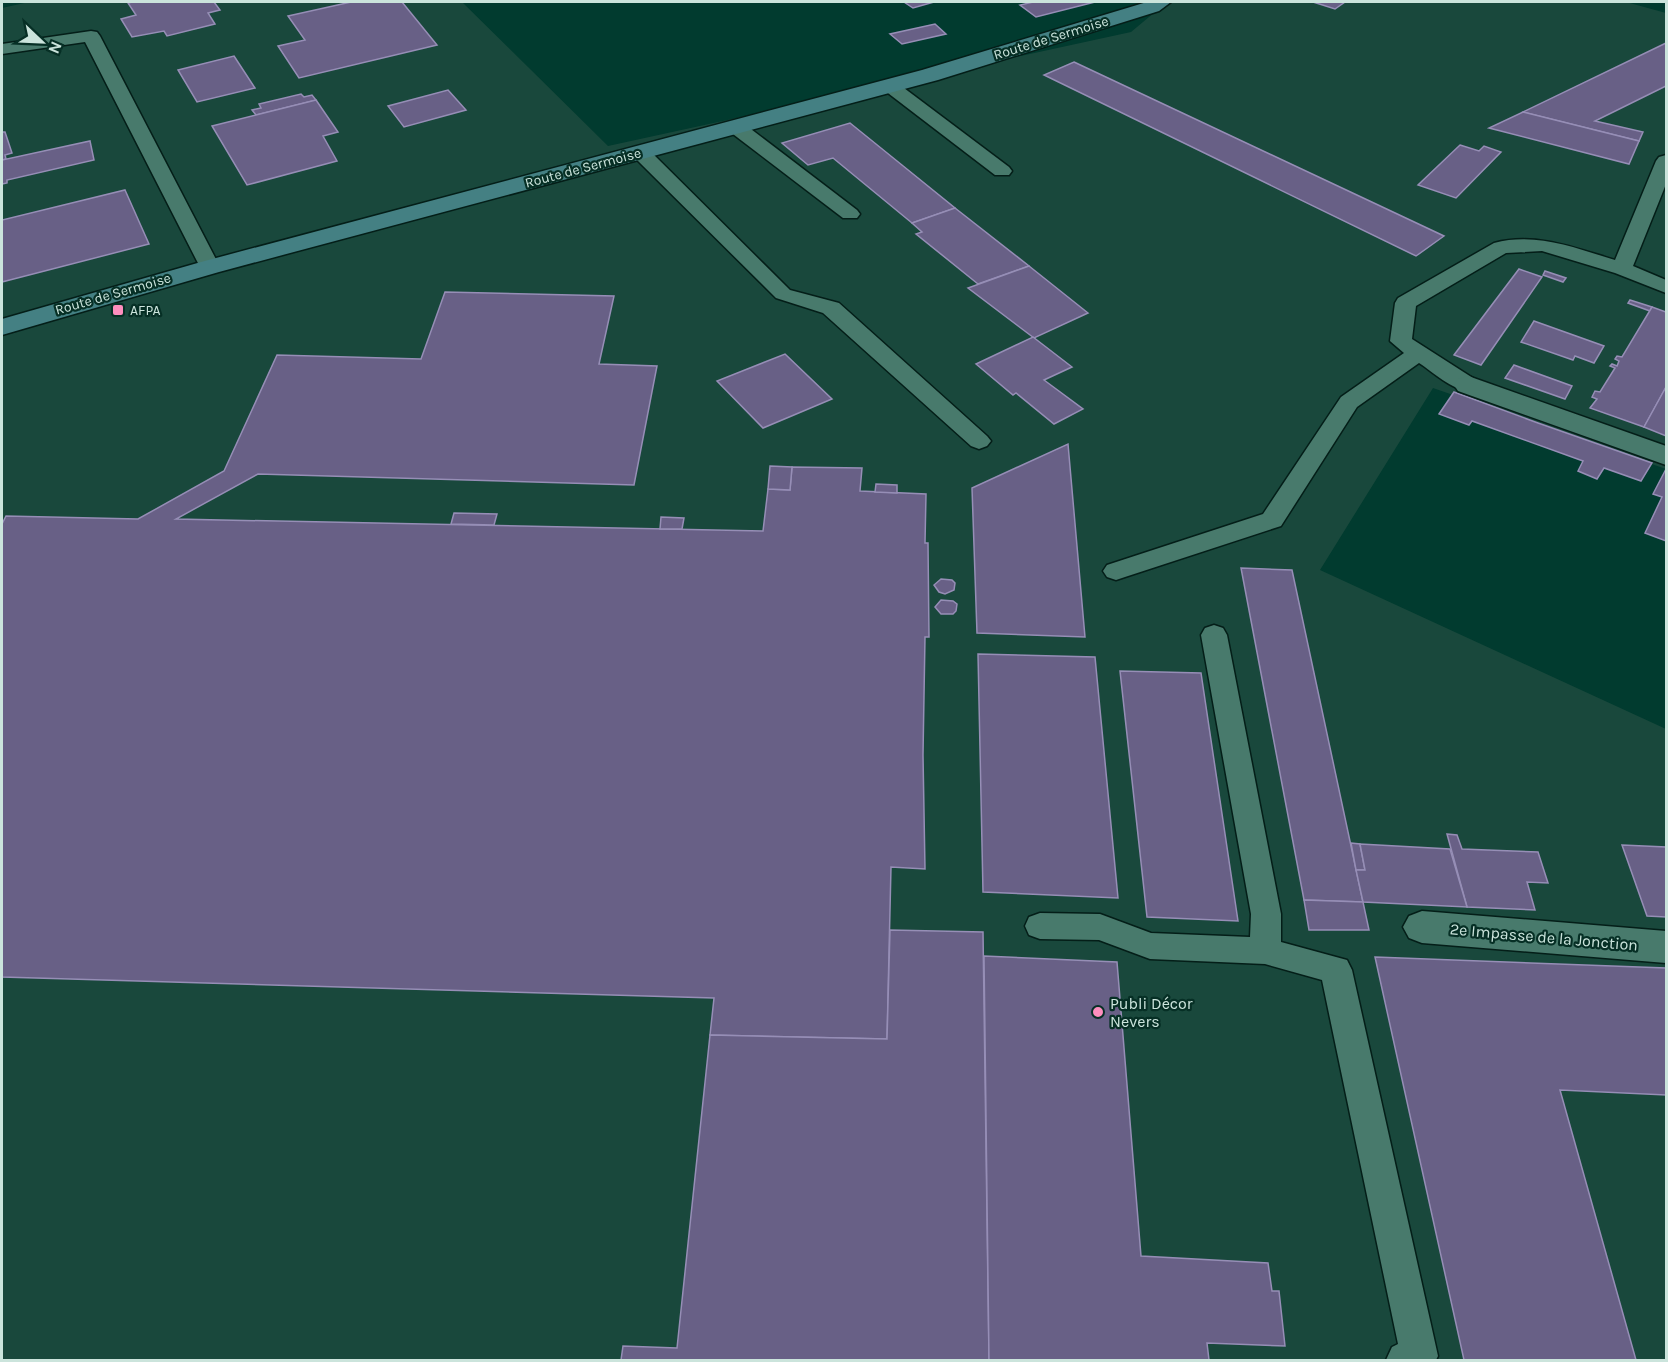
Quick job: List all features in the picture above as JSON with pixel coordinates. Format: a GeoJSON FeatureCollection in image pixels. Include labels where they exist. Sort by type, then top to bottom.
{"type":"FeatureCollection","features":[{"type":"Feature","properties":{"kind":"main road","name":"Route de Sermoise"},"geometry":{"type":"LineString","coordinates":[[2,327],[210,267],[890,86],[1161,2]]}},
{"type":"Feature","properties":{"kind":"street"},"geometry":{"type":"LineString","coordinates":[[1468,385],[1666,456]]}},
{"type":"Feature","properties":{"kind":"street","name":"2e Impasse de la Jonction"},"geometry":{"type":"LineString","coordinates":[[1422,927],[1666,947]]}},
{"type":"Feature","properties":{"kind":"lane"},"geometry":{"type":"LineString","coordinates":[[2,49],[91,36],[210,267]]}},
{"type":"Feature","properties":{"kind":"lane"},"geometry":{"type":"LineString","coordinates":[[890,86],[1002,171]]}},
{"type":"Feature","properties":{"kind":"lane"},"geometry":{"type":"LineString","coordinates":[[736,127],[850,214]]}},
{"type":"Feature","properties":{"kind":"lane"},"geometry":{"type":"LineString","coordinates":[[641,153],[783,294],[831,308],[979,441]]}},
{"type":"Feature","properties":{"kind":"lane"},"geometry":{"type":"LineString","coordinates":[[1622,269],[1666,161]]}},
{"type":"Feature","properties":{"kind":"lane"},"geometry":{"type":"LineString","coordinates":[[1468,385],[1401,341],[1406,303],[1502,247],[1543,245],[1622,269],[1666,288]]}},
{"type":"Feature","properties":{"kind":"lane"},"geometry":{"type":"LineString","coordinates":[[1116,571],[1272,520],[1349,402],[1419,353]]}},
{"type":"Feature","properties":{"kind":"lane"},"geometry":{"type":"LineString","coordinates":[[1214,635],[1266,914],[1265,951]]}},
{"type":"Feature","properties":{"kind":"lane"},"geometry":{"type":"LineString","coordinates":[[1040,926],[1100,927],[1150,946],[1265,951],[1336,970],[1419,1356],[1405,1360]]}},
{"type":"Feature","properties":{"kind":"shaded area"},"geometry":{"type":"Polygon","coordinates":[[[29,2],[462,2],[608,146],[1131,32],[1167,2],[1626,2],[1666,13],[1666,469],[1433,388],[1320,570],[1666,729],[1666,1360],[2,1360],[2,8],[29,2]]]}},
{"type":"Feature","properties":{"kind":"building"},"geometry":{"type":"Polygon","coordinates":[[[214,2],[220,10],[208,13],[215,24],[167,36],[164,31],[132,37],[121,19],[136,15],[128,3],[214,2]]]}},
{"type":"Feature","properties":{"kind":"building"},"geometry":{"type":"Polygon","coordinates":[[[351,2],[402,2],[437,45],[299,78],[278,46],[305,40],[288,16],[351,2]]]}},
{"type":"Feature","properties":{"kind":"building"},"geometry":{"type":"Polygon","coordinates":[[[904,2],[934,2],[913,8],[904,2]]]}},
{"type":"Feature","properties":{"kind":"building"},"geometry":{"type":"Polygon","coordinates":[[[1033,2],[1095,2],[1036,17],[1020,5],[1033,2]]]}},
{"type":"Feature","properties":{"kind":"building"},"geometry":{"type":"Polygon","coordinates":[[[1313,2],[1345,2],[1335,9],[1313,2]]]}},
{"type":"Feature","properties":{"kind":"building"},"geometry":{"type":"Polygon","coordinates":[[[935,24],[946,34],[902,44],[890,34],[935,24]]]}},
{"type":"Feature","properties":{"kind":"building"},"geometry":{"type":"Polygon","coordinates":[[[1666,43],[1666,86],[1595,121],[1643,132],[1639,141],[1523,112],[1666,43]]]}},
{"type":"Feature","properties":{"kind":"building"},"geometry":{"type":"Polygon","coordinates":[[[234,56],[255,88],[197,102],[178,70],[234,56]]]}},
{"type":"Feature","properties":{"kind":"building"},"geometry":{"type":"Polygon","coordinates":[[[1074,62],[1444,236],[1416,256],[1044,75],[1074,62]]]}},
{"type":"Feature","properties":{"kind":"building"},"geometry":{"type":"Polygon","coordinates":[[[448,90],[466,110],[404,127],[388,106],[448,90]]]}},
{"type":"Feature","properties":{"kind":"building"},"geometry":{"type":"Polygon","coordinates":[[[301,94],[304,97],[312,95],[316,100],[256,115],[252,110],[261,108],[259,104],[301,94]]]}},
{"type":"Feature","properties":{"kind":"building"},"geometry":{"type":"Polygon","coordinates":[[[316,100],[338,132],[323,136],[337,161],[247,185],[212,126],[316,100]]]}},
{"type":"Feature","properties":{"kind":"building"},"geometry":{"type":"Polygon","coordinates":[[[1523,112],[1639,141],[1629,164],[1489,128],[1523,112]]]}},
{"type":"Feature","properties":{"kind":"building"},"geometry":{"type":"Polygon","coordinates":[[[850,123],[955,208],[912,223],[833,158],[808,165],[782,143],[850,123]]]}},
{"type":"Feature","properties":{"kind":"building"},"geometry":{"type":"Polygon","coordinates":[[[2,132],[5,132],[12,153],[5,155],[6,159],[2,160],[2,132]]]}},
{"type":"Feature","properties":{"kind":"building"},"geometry":{"type":"Polygon","coordinates":[[[90,141],[94,160],[7,180],[7,183],[2,184],[2,160],[90,141]]]}},
{"type":"Feature","properties":{"kind":"building"},"geometry":{"type":"Polygon","coordinates":[[[1460,145],[1479,151],[1484,146],[1501,152],[1456,198],[1418,185],[1460,145]]]}},
{"type":"Feature","properties":{"kind":"building"},"geometry":{"type":"Polygon","coordinates":[[[125,190],[149,244],[2,282],[2,220],[125,190]]]}},
{"type":"Feature","properties":{"kind":"building"},"geometry":{"type":"Polygon","coordinates":[[[955,208],[1029,266],[978,284],[916,234],[922,232],[912,223],[955,208]]]}},
{"type":"Feature","properties":{"kind":"building"},"geometry":{"type":"Polygon","coordinates":[[[1029,266],[1088,313],[1034,338],[968,288],[1029,266]]]}},
{"type":"Feature","properties":{"kind":"building"},"geometry":{"type":"Polygon","coordinates":[[[1519,269],[1542,277],[1481,365],[1454,355],[1519,269]]]}},
{"type":"Feature","properties":{"kind":"building"},"geometry":{"type":"Polygon","coordinates":[[[1545,271],[1566,278],[1563,282],[1543,275],[1545,271]]]}},
{"type":"Feature","properties":{"kind":"building"},"geometry":{"type":"Polygon","coordinates":[[[445,292],[614,296],[599,364],[657,366],[634,485],[258,474],[176,519],[763,531],[768,489],[790,490],[792,467],[862,468],[860,491],[926,494],[925,543],[928,543],[929,637],[925,637],[923,755],[925,869],[891,867],[887,1039],[710,1035],[714,998],[2,977],[2,524],[6,516],[138,519],[224,471],[277,355],[421,359],[445,292]]]}},
{"type":"Feature","properties":{"kind":"building"},"geometry":{"type":"Polygon","coordinates":[[[1630,300],[1652,307],[1650,311],[1628,303],[1630,300]]]}},
{"type":"Feature","properties":{"kind":"building"},"geometry":{"type":"Polygon","coordinates":[[[1652,307],[1666,312],[1666,387],[1644,427],[1590,408],[1597,399],[1592,397],[1595,391],[1600,392],[1615,368],[1610,366],[1612,364],[1617,366],[1619,361],[1615,359],[1617,356],[1622,357],[1652,307]]]}},
{"type":"Feature","properties":{"kind":"building"},"geometry":{"type":"Polygon","coordinates":[[[1534,321],[1604,346],[1594,363],[1575,356],[1573,360],[1521,342],[1534,321]]]}},
{"type":"Feature","properties":{"kind":"building"},"geometry":{"type":"Polygon","coordinates":[[[1033,337],[1072,367],[1044,380],[1083,409],[1054,424],[1016,393],[1013,395],[976,364],[1033,337]]]}},
{"type":"Feature","properties":{"kind":"building"},"geometry":{"type":"Polygon","coordinates":[[[785,354],[832,399],[763,428],[717,381],[785,354]]]}},
{"type":"Feature","properties":{"kind":"building"},"geometry":{"type":"Polygon","coordinates":[[[1514,365],[1572,386],[1565,399],[1505,378],[1514,365]]]}},
{"type":"Feature","properties":{"kind":"building"},"geometry":{"type":"Polygon","coordinates":[[[1666,387],[1666,436],[1644,427],[1666,387]]]}},
{"type":"Feature","properties":{"kind":"building"},"geometry":{"type":"Polygon","coordinates":[[[1454,392],[1652,463],[1641,481],[1604,468],[1597,479],[1578,471],[1583,461],[1472,421],[1469,425],[1439,414],[1454,392]]]}},
{"type":"Feature","properties":{"kind":"building"},"geometry":{"type":"Polygon","coordinates":[[[1068,444],[1085,637],[977,633],[972,488],[1068,444]]]}},
{"type":"Feature","properties":{"kind":"building"},"geometry":{"type":"Polygon","coordinates":[[[770,466],[792,467],[790,490],[768,489],[770,466]]]}},
{"type":"Feature","properties":{"kind":"building"},"geometry":{"type":"Polygon","coordinates":[[[1666,469],[1666,541],[1645,533],[1662,497],[1653,494],[1666,469]]]}},
{"type":"Feature","properties":{"kind":"building"},"geometry":{"type":"Polygon","coordinates":[[[876,484],[897,485],[897,493],[875,492],[876,484]]]}},
{"type":"Feature","properties":{"kind":"building"},"geometry":{"type":"Polygon","coordinates":[[[454,513],[497,514],[494,525],[451,524],[454,513]]]}},
{"type":"Feature","properties":{"kind":"building"},"geometry":{"type":"Polygon","coordinates":[[[661,517],[684,518],[682,529],[660,529],[661,517]]]}},
{"type":"Feature","properties":{"kind":"building"},"geometry":{"type":"Polygon","coordinates":[[[1241,568],[1292,570],[1363,902],[1304,900],[1241,568]]]}},
{"type":"Feature","properties":{"kind":"building"},"geometry":{"type":"Polygon","coordinates":[[[941,579],[952,580],[955,583],[954,590],[945,594],[939,592],[934,585],[941,579]]]}},
{"type":"Feature","properties":{"kind":"building"},"geometry":{"type":"Polygon","coordinates":[[[941,600],[953,601],[957,604],[956,611],[953,614],[941,614],[935,607],[941,600]]]}},
{"type":"Feature","properties":{"kind":"building"},"geometry":{"type":"Polygon","coordinates":[[[978,654],[1095,657],[1118,898],[983,892],[978,654]]]}},
{"type":"Feature","properties":{"kind":"building"},"geometry":{"type":"Polygon","coordinates":[[[1120,671],[1201,673],[1238,921],[1147,917],[1120,671]]]}},
{"type":"Feature","properties":{"kind":"building"},"geometry":{"type":"Polygon","coordinates":[[[1447,834],[1457,835],[1462,849],[1538,852],[1548,883],[1527,882],[1535,910],[1467,907],[1447,834]]]}},
{"type":"Feature","properties":{"kind":"building"},"geometry":{"type":"Polygon","coordinates":[[[1351,843],[1360,844],[1365,870],[1356,870],[1351,843]]]}},
{"type":"Feature","properties":{"kind":"building"},"geometry":{"type":"Polygon","coordinates":[[[1360,844],[1450,849],[1467,907],[1363,902],[1356,870],[1365,870],[1360,844]]]}},
{"type":"Feature","properties":{"kind":"building"},"geometry":{"type":"Polygon","coordinates":[[[1622,845],[1666,847],[1666,917],[1647,916],[1622,845]]]}},
{"type":"Feature","properties":{"kind":"building"},"geometry":{"type":"Polygon","coordinates":[[[1304,900],[1363,902],[1369,930],[1309,930],[1304,900]]]}},
{"type":"Feature","properties":{"kind":"building"},"geometry":{"type":"Polygon","coordinates":[[[890,930],[983,932],[989,1360],[621,1360],[623,1346],[677,1348],[710,1035],[887,1039],[890,930]]]}},
{"type":"Feature","properties":{"kind":"building"},"geometry":{"type":"Polygon","coordinates":[[[984,956],[1117,962],[1141,1256],[1268,1263],[1272,1291],[1279,1291],[1285,1346],[1207,1343],[1209,1360],[989,1360],[984,956]]]}},
{"type":"Feature","properties":{"kind":"building"},"geometry":{"type":"Polygon","coordinates":[[[1375,957],[1666,968],[1666,1095],[1560,1090],[1636,1360],[1464,1360],[1375,957]]]}},
{"type":"Feature","properties":{"kind":"place","name":"AFPA"},"geometry":{"type":"Point","coordinates":[118,310]}},
{"type":"Feature","properties":{"kind":"place","name":"Publi Décor Nevers"},"geometry":{"type":"Point","coordinates":[1098,1012]}}]}
